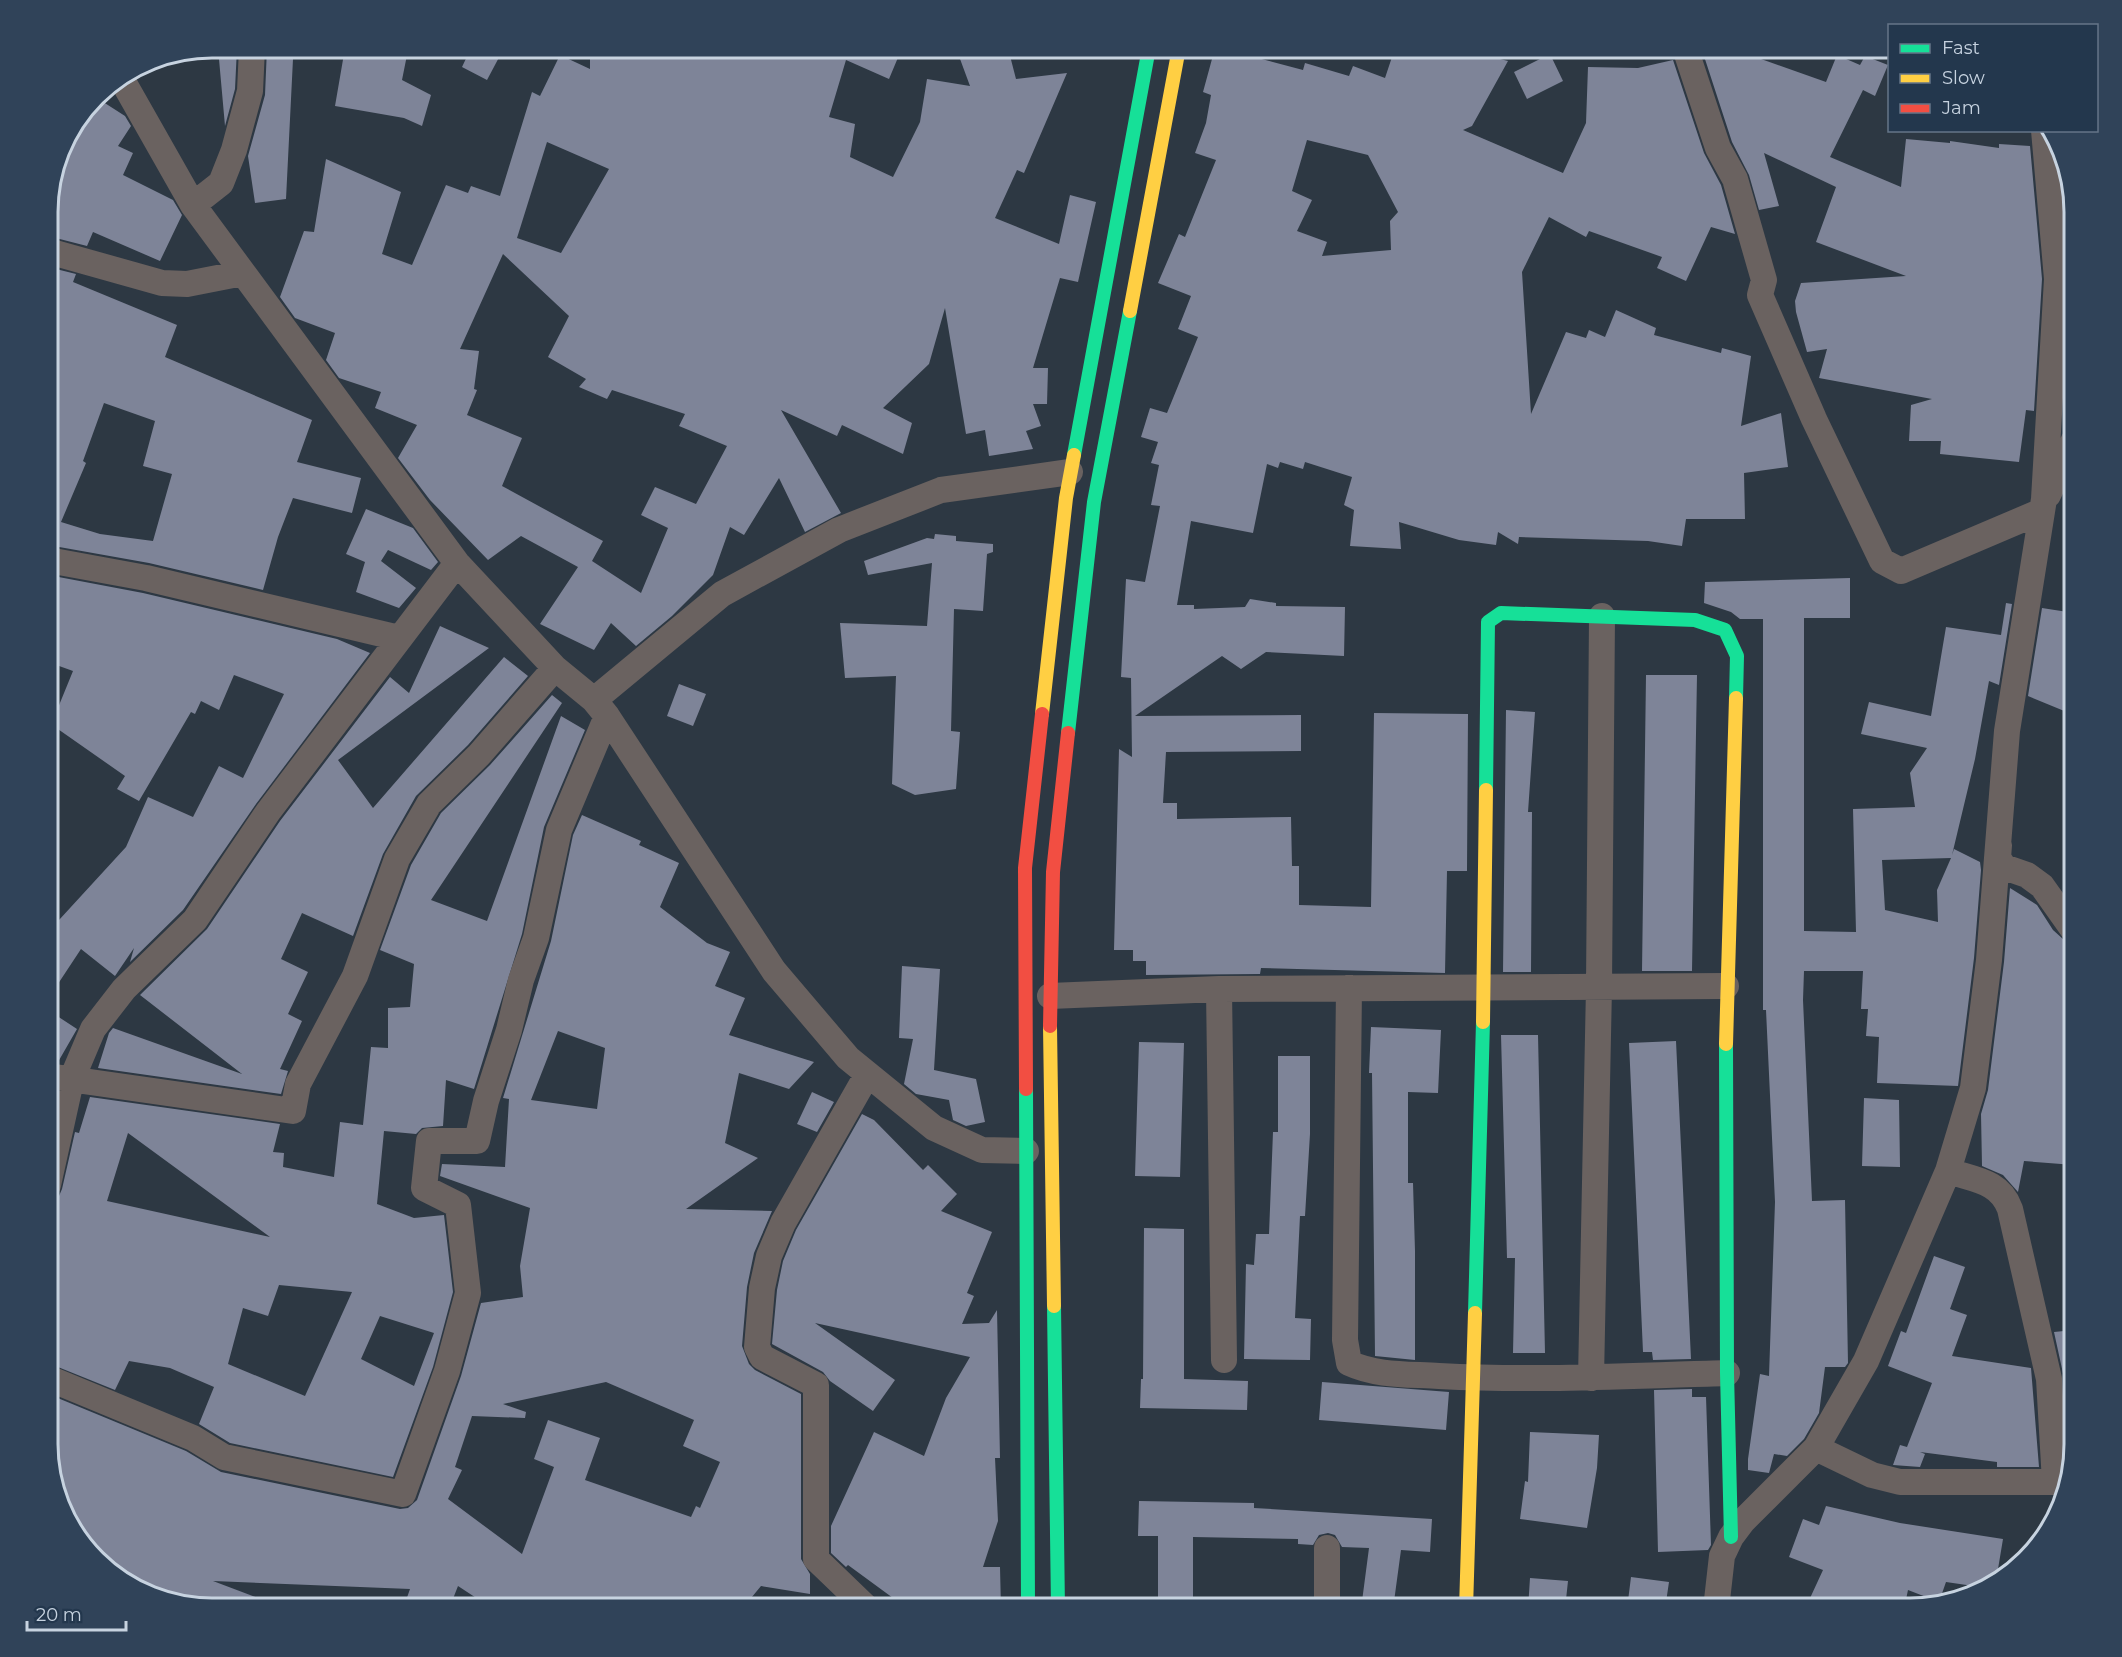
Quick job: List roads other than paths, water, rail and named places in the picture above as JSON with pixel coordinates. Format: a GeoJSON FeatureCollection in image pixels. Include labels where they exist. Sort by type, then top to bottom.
{"type":"FeatureCollection","features":[{"type":"Feature","properties":{"kind":"main road"},"geometry":{"type":"LineString","coordinates":[[1028,1598],[1025,868],[1046,662],[1071,472],[1147,58]]}},
{"type":"Feature","properties":{"kind":"main road"},"geometry":{"type":"LineString","coordinates":[[1058,1598],[1050,996],[1053,872],[1094,502],[1177,58]]}},
{"type":"Feature","properties":{"kind":"main road"},"geometry":{"type":"LineString","coordinates":[[1466,1598],[1484,987],[1488,622],[1501,613],[1695,620],[1725,630],[1737,656],[1726,986],[1727,1373],[1731,1537]]}},
{"type":"Feature","properties":{"kind":"street"},"geometry":{"type":"LineString","coordinates":[[193,205],[221,183],[234,150],[250,91],[252,58]]}},
{"type":"Feature","properties":{"kind":"street"},"geometry":{"type":"LineString","coordinates":[[1688,58],[1718,148],[1735,179],[1764,280],[1760,295],[1814,419],[1882,561],[1895,570],[1901,571],[2053,497]]}},
{"type":"Feature","properties":{"kind":"street"},"geometry":{"type":"LineString","coordinates":[[125,85],[193,205],[243,273],[457,563],[555,668],[600,708],[774,970],[813,1019],[867,1075],[934,1128],[982,1150],[1026,1151]]}},
{"type":"Feature","properties":{"kind":"street"},"geometry":{"type":"LineString","coordinates":[[2045,139],[2057,279],[2053,497]]}},
{"type":"Feature","properties":{"kind":"street"},"geometry":{"type":"LineString","coordinates":[[59,254],[162,283],[187,284],[243,273]]}},
{"type":"Feature","properties":{"kind":"street"},"geometry":{"type":"LineString","coordinates":[[1717,1598],[1722,1556],[1731,1537],[1743,1521],[1816,1448],[1866,1361],[1948,1171],[1973,1088],[1989,960],[2007,731],[2053,497],[2064,467]]}},
{"type":"Feature","properties":{"kind":"street"},"geometry":{"type":"LineString","coordinates":[[59,1383],[192,1438],[224,1457],[403,1494],[447,1371],[468,1293],[458,1205],[424,1188],[429,1141],[477,1141],[486,1101],[510,1030],[521,980],[536,938],[559,830],[600,708],[722,594],[839,530],[941,490],[1071,472]]}},
{"type":"Feature","properties":{"kind":"street"},"geometry":{"type":"LineString","coordinates":[[59,562],[146,578],[399,638]]}},
{"type":"Feature","properties":{"kind":"street"},"geometry":{"type":"LineString","coordinates":[[457,563],[268,812],[195,920],[124,989],[59,1078],[293,1111],[298,1084],[355,976],[397,860],[429,804],[479,755],[555,668]]}},
{"type":"Feature","properties":{"kind":"street"},"geometry":{"type":"LineString","coordinates":[[1591,1378],[1599,987],[1602,616]]}},
{"type":"Feature","properties":{"kind":"street"},"geometry":{"type":"LineString","coordinates":[[2000,823],[1998,858],[2004,867],[2027,875],[2042,886],[2064,916]]}},
{"type":"Feature","properties":{"kind":"street"},"geometry":{"type":"LineString","coordinates":[[1050,996],[1219,989],[1726,986]]}},
{"type":"Feature","properties":{"kind":"street"},"geometry":{"type":"LineString","coordinates":[[1349,988],[1345,1340],[1349,1364],[1369,1372],[1473,1377],[1591,1378],[1727,1373]]}},
{"type":"Feature","properties":{"kind":"street"},"geometry":{"type":"LineString","coordinates":[[1219,989],[1224,1360]]}},
{"type":"Feature","properties":{"kind":"street"},"geometry":{"type":"LineString","coordinates":[[857,1598],[816,1559],[816,1385],[762,1357],[758,1347],[762,1288],[769,1256],[783,1223],[867,1075]]}},
{"type":"Feature","properties":{"kind":"street"},"geometry":{"type":"LineString","coordinates":[[1948,1171],[1994,1187],[2005,1194],[2049,1379],[2060,1474]]}},
{"type":"Feature","properties":{"kind":"street"},"geometry":{"type":"LineString","coordinates":[[1816,1448],[1872,1475],[1900,1482],[2058,1483]]}},
{"type":"Feature","properties":{"kind":"street"},"geometry":{"type":"LineString","coordinates":[[1327,1548],[1327,1598]]}}]}
